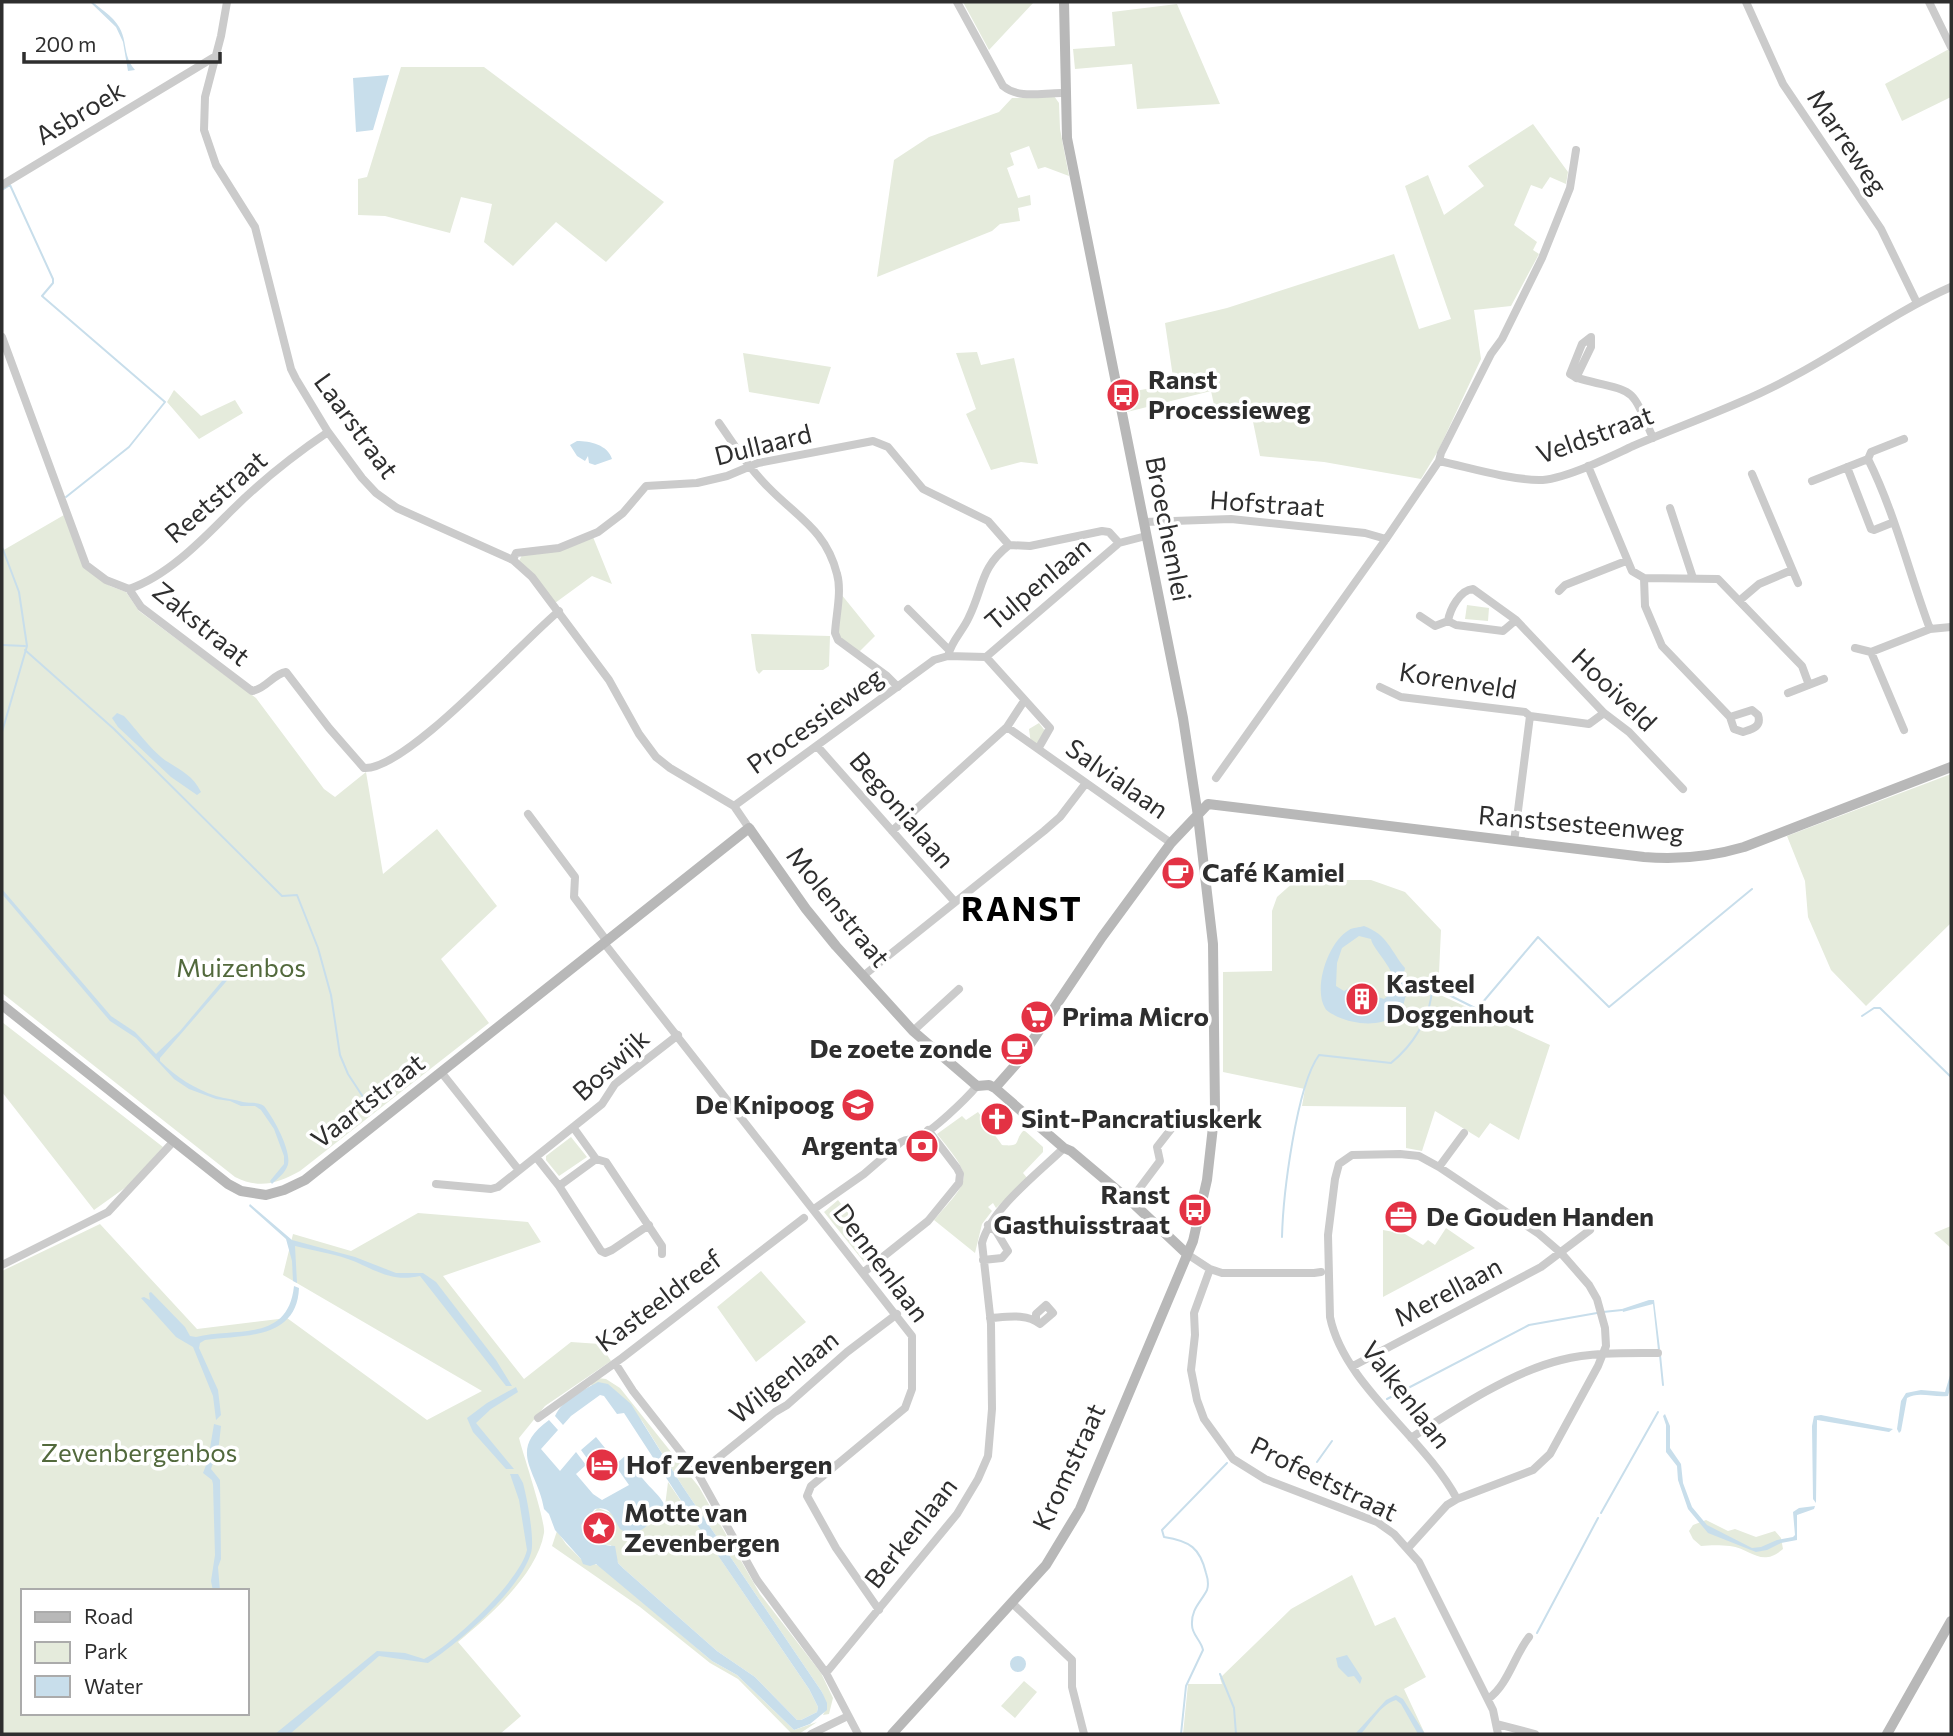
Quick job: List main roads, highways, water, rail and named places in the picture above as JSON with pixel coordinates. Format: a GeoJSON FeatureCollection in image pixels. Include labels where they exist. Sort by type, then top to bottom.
{"type":"FeatureCollection","features":[{"type":"Feature","properties":{"kind":"water"},"geometry":{"type":"Polygon","coordinates":[[[90,2],[104,11],[119,27],[127,56],[135,70],[128,71],[123,42],[116,27],[90,2]]]}},
{"type":"Feature","properties":{"kind":"water"},"geometry":{"type":"Polygon","coordinates":[[[389,75],[373,130],[356,132],[353,78],[389,75]]]}},
{"type":"Feature","properties":{"kind":"water"},"geometry":{"type":"Polygon","coordinates":[[[577,441],[603,447],[612,459],[595,465],[589,463],[588,456],[585,461],[577,456],[570,445],[577,441]]]}},
{"type":"Feature","properties":{"kind":"water"},"geometry":{"type":"Polygon","coordinates":[[[117,713],[124,716],[162,758],[191,778],[201,792],[197,795],[171,777],[118,727],[112,718],[117,713]]]}},
{"type":"Feature","properties":{"kind":"water"},"geometry":{"type":"Polygon","coordinates":[[[2,889],[111,1016],[135,1032],[156,1054],[180,1031],[222,981],[229,974],[231,976],[160,1061],[186,1082],[208,1093],[264,1106],[277,1127],[288,1154],[287,1167],[272,1184],[270,1181],[284,1164],[284,1156],[274,1129],[261,1110],[255,1106],[241,1106],[216,1099],[189,1089],[174,1079],[136,1038],[110,1021],[2,894],[2,889]]]}},
{"type":"Feature","properties":{"kind":"water"},"geometry":{"type":"Polygon","coordinates":[[[1364,926],[1388,944],[1405,968],[1404,973],[1398,977],[1401,982],[1427,987],[1426,991],[1407,991],[1400,1011],[1387,1020],[1370,1023],[1353,1022],[1331,1013],[1326,1009],[1321,989],[1325,966],[1335,944],[1351,929],[1364,926]],[[1359,936],[1342,948],[1337,963],[1336,986],[1344,991],[1356,984],[1363,984],[1362,992],[1354,992],[1352,1008],[1367,1010],[1371,994],[1365,993],[1366,985],[1371,985],[1378,997],[1384,999],[1394,984],[1389,968],[1371,939],[1359,936]]]}},
{"type":"Feature","properties":{"kind":"water"},"geometry":{"type":"Polygon","coordinates":[[[250,1204],[292,1240],[355,1257],[396,1273],[423,1273],[436,1282],[496,1360],[512,1386],[506,1386],[420,1276],[394,1277],[341,1257],[295,1246],[297,1283],[293,1281],[292,1261],[286,1239],[249,1206],[250,1204]]]}},
{"type":"Feature","properties":{"kind":"water"},"geometry":{"type":"Polygon","coordinates":[[[294,1286],[299,1288],[296,1305],[289,1317],[278,1326],[265,1332],[205,1340],[200,1343],[199,1348],[218,1390],[221,1415],[216,1420],[213,1396],[193,1347],[176,1337],[141,1298],[150,1300],[151,1292],[185,1327],[190,1336],[196,1337],[271,1325],[282,1317],[290,1304],[294,1286]]]}},
{"type":"Feature","properties":{"kind":"water"},"geometry":{"type":"Polygon","coordinates":[[[1654,1300],[1658,1350],[1653,1304],[1623,1312],[1622,1309],[1654,1300]]]}},
{"type":"Feature","properties":{"kind":"water"},"geometry":{"type":"Polygon","coordinates":[[[1951,1372],[1948,1396],[1917,1395],[1907,1398],[1899,1433],[1897,1429],[1901,1401],[1906,1393],[1921,1390],[1945,1392],[1951,1372]]]}},
{"type":"Feature","properties":{"kind":"water"},"geometry":{"type":"Polygon","coordinates":[[[598,1382],[608,1384],[631,1404],[683,1487],[822,1692],[827,1710],[810,1724],[794,1730],[737,1675],[712,1661],[596,1564],[583,1564],[555,1530],[549,1514],[544,1509],[527,1452],[529,1442],[536,1431],[549,1420],[558,1430],[541,1449],[560,1471],[576,1452],[586,1465],[576,1474],[593,1494],[602,1500],[629,1485],[615,1465],[626,1455],[665,1506],[646,1527],[634,1533],[620,1529],[605,1509],[595,1509],[581,1525],[585,1537],[593,1543],[615,1546],[618,1563],[624,1569],[717,1651],[755,1677],[797,1720],[817,1712],[818,1707],[809,1689],[624,1413],[617,1414],[604,1396],[600,1395],[563,1425],[555,1416],[568,1400],[598,1382]]]}},
{"type":"Feature","properties":{"kind":"water"},"geometry":{"type":"Polygon","coordinates":[[[516,1387],[518,1392],[491,1409],[476,1423],[514,1469],[506,1469],[473,1432],[467,1418],[516,1387]]]}},
{"type":"Feature","properties":{"kind":"water"},"geometry":{"type":"Polygon","coordinates":[[[1665,1414],[1670,1426],[1670,1448],[1681,1464],[1683,1483],[1692,1507],[1707,1525],[1752,1548],[1761,1547],[1793,1537],[1793,1512],[1799,1508],[1815,1506],[1814,1509],[1797,1515],[1797,1540],[1756,1552],[1708,1533],[1688,1509],[1678,1480],[1677,1466],[1666,1452],[1665,1414]]]}},
{"type":"Feature","properties":{"kind":"water"},"geometry":{"type":"Polygon","coordinates":[[[1821,1415],[1893,1429],[1889,1432],[1817,1420],[1816,1503],[1813,1499],[1812,1426],[1814,1416],[1821,1415]]]}},
{"type":"Feature","properties":{"kind":"water"},"geometry":{"type":"Polygon","coordinates":[[[214,1424],[221,1426],[219,1444],[211,1469],[220,1480],[220,1589],[213,1589],[211,1581],[215,1555],[213,1484],[203,1473],[214,1424]]]}},
{"type":"Feature","properties":{"kind":"water"},"geometry":{"type":"Polygon","coordinates":[[[596,1437],[605,1448],[589,1461],[581,1450],[596,1437]]]}},
{"type":"Feature","properties":{"kind":"water"},"geometry":{"type":"Polygon","coordinates":[[[510,1474],[518,1474],[523,1483],[532,1547],[525,1567],[502,1599],[472,1629],[428,1663],[379,1656],[290,1734],[275,1734],[377,1651],[405,1653],[424,1659],[467,1627],[499,1594],[522,1563],[527,1550],[519,1500],[510,1474]]]}},
{"type":"Feature","properties":{"kind":"water"},"geometry":{"type":"Polygon","coordinates":[[[1347,1655],[1362,1678],[1360,1684],[1354,1676],[1348,1677],[1338,1667],[1336,1658],[1347,1655]]]}},
{"type":"Feature","properties":{"kind":"water"},"geometry":{"type":"Polygon","coordinates":[[[1018,1656],[1024,1658],[1024,1670],[1018,1672],[1012,1670],[1010,1664],[1012,1658],[1018,1656]]]}},
{"type":"Feature","properties":{"kind":"water"},"geometry":{"type":"Polygon","coordinates":[[[1396,1695],[1403,1699],[1425,1734],[1418,1734],[1396,1700],[1381,1710],[1361,1734],[1355,1734],[1386,1700],[1396,1695]]]}},
{"type":"Feature","properties":{"kind":"waterway"},"geometry":{"type":"LineString","coordinates":[[2,190],[10,185],[53,279],[53,283],[42,296],[165,402],[129,447],[66,497]]}},
{"type":"Feature","properties":{"kind":"waterway"},"geometry":{"type":"LineString","coordinates":[[2,547],[19,592],[27,646],[2,732]]}},
{"type":"Feature","properties":{"kind":"waterway"},"geometry":{"type":"LineString","coordinates":[[2,645],[25,646]]}},
{"type":"Feature","properties":{"kind":"waterway"},"geometry":{"type":"LineString","coordinates":[[25,650],[114,729],[282,896],[297,895],[318,948],[331,995],[340,1055],[348,1074],[367,1103]]}},
{"type":"Feature","properties":{"kind":"waterway"},"geometry":{"type":"LineString","coordinates":[[1282,1237],[1288,1170],[1297,1116],[1311,1070],[1319,1055],[1391,1063],[1419,1031],[1432,991],[1441,991],[1477,1009],[1538,937],[1609,1007],[1752,889]]}},
{"type":"Feature","properties":{"kind":"waterway"},"geometry":{"type":"LineString","coordinates":[[1862,1016],[1874,1008],[1880,1008],[1951,1077]]}},
{"type":"Feature","properties":{"kind":"waterway"},"geometry":{"type":"LineString","coordinates":[[1603,1312],[1622,1310]]}},
{"type":"Feature","properties":{"kind":"waterway"},"geometry":{"type":"LineString","coordinates":[[1387,1399],[1529,1325],[1597,1313]]}},
{"type":"Feature","properties":{"kind":"waterway"},"geometry":{"type":"LineString","coordinates":[[1660,1355],[1663,1385]]}},
{"type":"Feature","properties":{"kind":"waterway"},"geometry":{"type":"LineString","coordinates":[[1601,1513],[1658,1412]]}},
{"type":"Feature","properties":{"kind":"waterway"},"geometry":{"type":"LineString","coordinates":[[1317,1462],[1332,1441]]}},
{"type":"Feature","properties":{"kind":"waterway"},"geometry":{"type":"LineString","coordinates":[[1181,1734],[1186,1686],[1203,1650],[1193,1632],[1192,1619],[1207,1590],[1208,1582],[1204,1564],[1197,1552],[1181,1541],[1164,1537],[1162,1530],[1227,1463]]}},
{"type":"Feature","properties":{"kind":"waterway"},"geometry":{"type":"LineString","coordinates":[[1537,1633],[1598,1518]]}},
{"type":"Feature","properties":{"kind":"waterway"},"geometry":{"type":"LineString","coordinates":[[1220,1674],[1234,1708],[1236,1734]]}},
{"type":"Feature","properties":{"kind":"place","name":"Ranst Processieweg"},"geometry":{"type":"Point","coordinates":[1123,395]}},
{"type":"Feature","properties":{"kind":"place","name":"Café Kamiel"},"geometry":{"type":"Point","coordinates":[1178,873]}},
{"type":"Feature","properties":{"kind":"place","name":"Kasteel Doggenhout"},"geometry":{"type":"Point","coordinates":[1362,999]}},
{"type":"Feature","properties":{"kind":"place","name":"Prima Micro"},"geometry":{"type":"Point","coordinates":[1037,1017]}},
{"type":"Feature","properties":{"kind":"place","name":"De zoete zonde"},"geometry":{"type":"Point","coordinates":[1017,1049]}},
{"type":"Feature","properties":{"kind":"place","name":"De Knipoog"},"geometry":{"type":"Point","coordinates":[858,1105]}},
{"type":"Feature","properties":{"kind":"place","name":"Sint-Pancratiuskerk"},"geometry":{"type":"Point","coordinates":[997,1119]}},
{"type":"Feature","properties":{"kind":"place","name":"Argenta"},"geometry":{"type":"Point","coordinates":[922,1146]}},
{"type":"Feature","properties":{"kind":"place","name":"Ranst Gasthuisstraat"},"geometry":{"type":"Point","coordinates":[1195,1210]}},
{"type":"Feature","properties":{"kind":"place","name":"De Gouden Handen"},"geometry":{"type":"Point","coordinates":[1401,1217]}},
{"type":"Feature","properties":{"kind":"place","name":"Hof Zevenbergen"},"geometry":{"type":"Point","coordinates":[602,1465]}},
{"type":"Feature","properties":{"kind":"place","name":"Motte van Zevenbergen"},"geometry":{"type":"Point","coordinates":[599,1528]}},
{"type":"Feature","properties":{"kind":"district","name":"RANST"},"geometry":{"type":"Point","coordinates":[1022,909]}},
{"type":"Feature","properties":{"kind":"park label","name":"Muizenbos"},"geometry":{"type":"Point","coordinates":[241,968]}},
{"type":"Feature","properties":{"kind":"park label","name":"Zevenbergenbos"},"geometry":{"type":"Point","coordinates":[139,1453]}}]}
